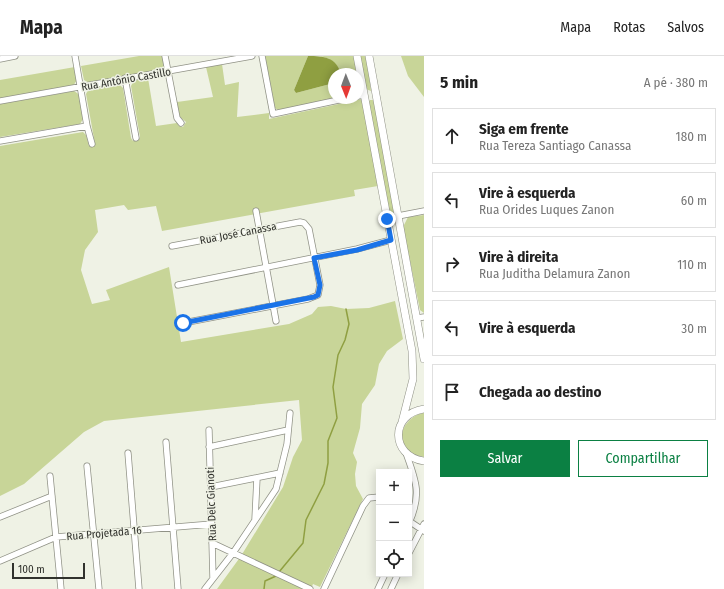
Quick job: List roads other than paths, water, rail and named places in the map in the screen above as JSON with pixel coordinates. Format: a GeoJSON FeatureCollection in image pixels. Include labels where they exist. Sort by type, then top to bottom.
{"type":"FeatureCollection","features":[{"type":"Feature","properties":{"kind":"main road"},"geometry":{"type":"LineString","coordinates":[[357,56],[358,68]]}},
{"type":"Feature","properties":{"kind":"main road"},"geometry":{"type":"LineString","coordinates":[[369,56],[398,216],[420,317],[424,359]]}},
{"type":"Feature","properties":{"kind":"main road"},"geometry":{"type":"LineString","coordinates":[[364,95],[375,93]]}},
{"type":"Feature","properties":{"kind":"main road"},"geometry":{"type":"LineString","coordinates":[[363,104],[387,219],[412,351],[413,379],[402,422],[399,428],[399,442],[406,453],[417,460],[424,461]]}},
{"type":"Feature","properties":{"kind":"main road"},"geometry":{"type":"LineString","coordinates":[[387,219],[398,216]]}},
{"type":"Feature","properties":{"kind":"main road"},"geometry":{"type":"LineString","coordinates":[[406,320],[420,317]]}},
{"type":"Feature","properties":{"kind":"main road"},"geometry":{"type":"LineString","coordinates":[[402,422],[411,413],[424,409]]}},
{"type":"Feature","properties":{"kind":"street"},"geometry":{"type":"LineString","coordinates":[[0,59],[15,56]]}},
{"type":"Feature","properties":{"kind":"street"},"geometry":{"type":"LineString","coordinates":[[75,56],[87,126],[92,144]]}},
{"type":"Feature","properties":{"kind":"street"},"geometry":{"type":"LineString","coordinates":[[165,56],[178,118],[181,123]]}},
{"type":"Feature","properties":{"kind":"street","name":"Rua Antônio Castillo"},"geometry":{"type":"LineString","coordinates":[[0,101],[252,56]]}},
{"type":"Feature","properties":{"kind":"street"},"geometry":{"type":"LineString","coordinates":[[262,56],[273,114],[328,102]]}},
{"type":"Feature","properties":{"kind":"street"},"geometry":{"type":"LineString","coordinates":[[126,78],[136,138]]}},
{"type":"Feature","properties":{"kind":"street"},"geometry":{"type":"LineString","coordinates":[[0,141],[87,126]]}},
{"type":"Feature","properties":{"kind":"street"},"geometry":{"type":"LineString","coordinates":[[256,211],[276,320]]}},
{"type":"Feature","properties":{"kind":"street"},"geometry":{"type":"LineString","coordinates":[[398,216],[424,211]]}},
{"type":"Feature","properties":{"kind":"street","name":"Rua José Canassa"},"geometry":{"type":"LineString","coordinates":[[172,246],[294,222],[304,223],[309,229],[314,258]]}},
{"type":"Feature","properties":{"kind":"street"},"geometry":{"type":"LineString","coordinates":[[178,285],[357,250],[391,240]]}},
{"type":"Feature","properties":{"kind":"street"},"geometry":{"type":"LineString","coordinates":[[183,323],[308,299],[318,295],[320,285],[314,258]]}},
{"type":"Feature","properties":{"kind":"street"},"geometry":{"type":"LineString","coordinates":[[205,589],[233,553],[276,489],[290,413]]}},
{"type":"Feature","properties":{"kind":"street","name":"Rua Delc Gianoti"},"geometry":{"type":"LineString","coordinates":[[209,430],[213,578]]}},
{"type":"Feature","properties":{"kind":"street"},"geometry":{"type":"LineString","coordinates":[[210,447],[288,430]]}},
{"type":"Feature","properties":{"kind":"street"},"geometry":{"type":"LineString","coordinates":[[166,442],[178,589]]}},
{"type":"Feature","properties":{"kind":"street"},"geometry":{"type":"LineString","coordinates":[[128,453],[139,589]]}},
{"type":"Feature","properties":{"kind":"street"},"geometry":{"type":"LineString","coordinates":[[406,453],[415,475],[418,490],[416,506],[412,515]]}},
{"type":"Feature","properties":{"kind":"street"},"geometry":{"type":"LineString","coordinates":[[87,466],[99,589]]}},
{"type":"Feature","properties":{"kind":"street"},"geometry":{"type":"LineString","coordinates":[[211,487],[280,473]]}},
{"type":"Feature","properties":{"kind":"street"},"geometry":{"type":"LineString","coordinates":[[50,476],[61,589]]}},
{"type":"Feature","properties":{"kind":"street"},"geometry":{"type":"LineString","coordinates":[[255,521],[257,478]]}},
{"type":"Feature","properties":{"kind":"street"},"geometry":{"type":"LineString","coordinates":[[0,517],[52,496]]}},
{"type":"Feature","properties":{"kind":"street"},"geometry":{"type":"LineString","coordinates":[[324,589],[353,526],[369,498],[376,497]]}},
{"type":"Feature","properties":{"kind":"street"},"geometry":{"type":"LineString","coordinates":[[412,523],[423,528],[412,548]]}},
{"type":"Feature","properties":{"kind":"street","name":"Rua Projetada 16"},"geometry":{"type":"LineString","coordinates":[[0,561],[56,537],[212,524]]}},
{"type":"Feature","properties":{"kind":"street"},"geometry":{"type":"LineString","coordinates":[[212,543],[310,589]]}},
{"type":"Feature","properties":{"kind":"street"},"geometry":{"type":"LineString","coordinates":[[378,589],[384,577]]}},
{"type":"Feature","properties":{"kind":"street"},"geometry":{"type":"LineString","coordinates":[[391,589],[397,577]]}},
{"type":"Feature","properties":{"kind":"waterway"},"geometry":{"type":"LineString","coordinates":[[279,572],[303,543],[306,520],[324,484],[328,463],[328,441],[337,418],[333,387],[338,355],[345,340],[349,324],[346,309]]}},
{"type":"Feature","properties":{"kind":"waterway"},"geometry":{"type":"LineString","coordinates":[[264,589],[265,581],[276,576]]}}]}
